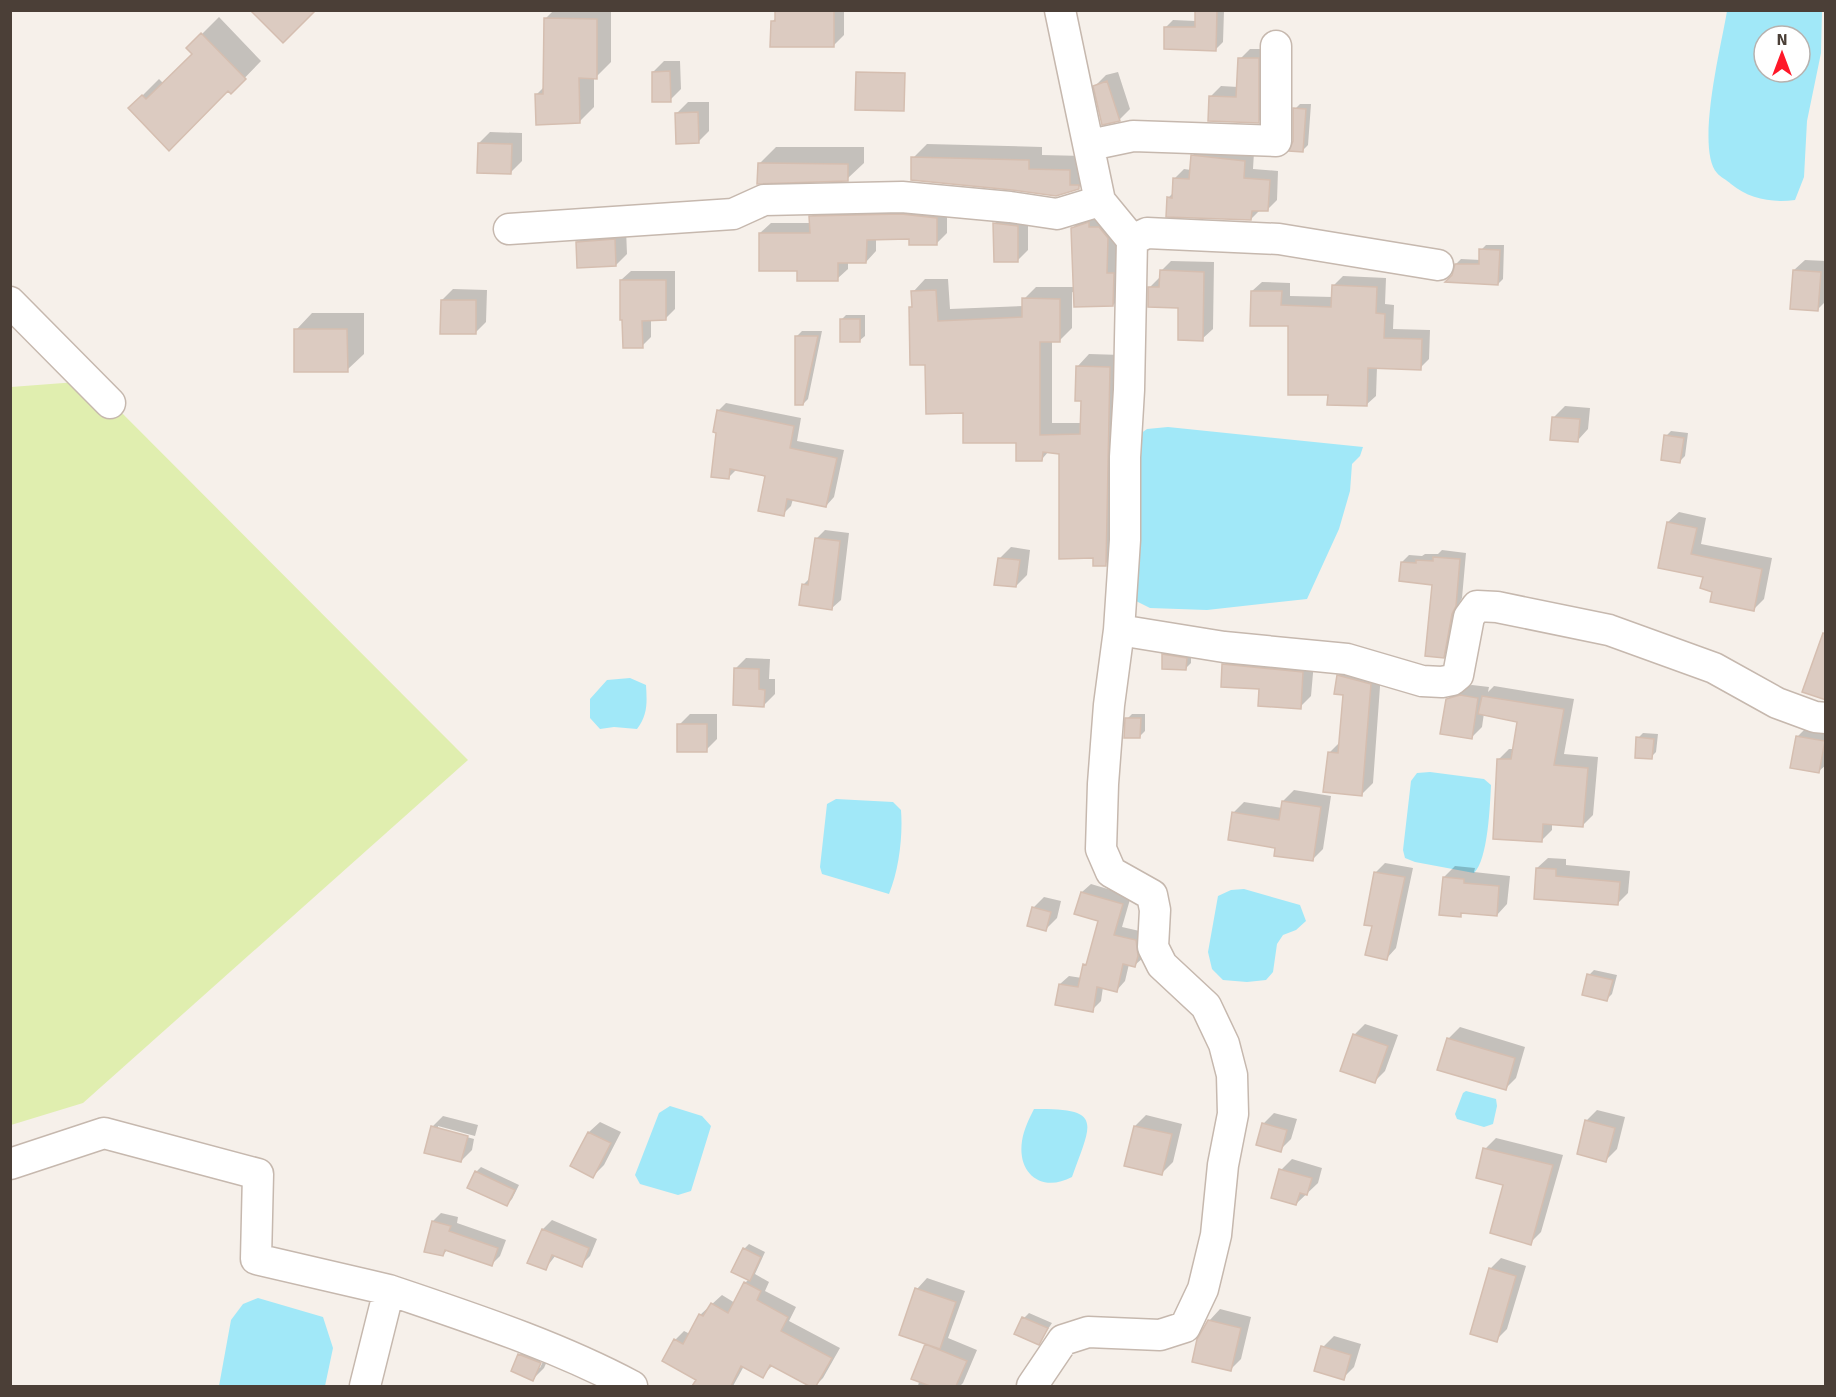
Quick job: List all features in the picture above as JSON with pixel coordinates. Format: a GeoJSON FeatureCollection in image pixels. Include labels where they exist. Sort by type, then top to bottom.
{"type":"FeatureCollection","features":[{"type":"Feature","properties":{"kind":"street"},"geometry":{"type":"LineString","coordinates":[[1032,1386],[1063,1340],[1088,1332],[1160,1335],[1185,1327],[1203,1289],[1216,1235],[1223,1165],[1233,1114],[1232,1076],[1224,1044],[1206,1006],[1162,965],[1153,946],[1155,910],[1152,895],[1111,872],[1101,849],[1109,705],[1119,630],[1125,540],[1125,457],[1129,390],[1132,240],[1100,201],[1060,10]]}},
{"type":"Feature","properties":{"kind":"street"},"geometry":{"type":"LineString","coordinates":[[1090,145],[1133,136],[1276,141],[1276,46]]}},
{"type":"Feature","properties":{"kind":"street"},"geometry":{"type":"LineString","coordinates":[[509,229],[732,214],[764,200],[902,197],[1010,207],[1057,214],[1100,201]]}},
{"type":"Feature","properties":{"kind":"street"},"geometry":{"type":"LineString","coordinates":[[1132,240],[1147,233],[1279,239],[1438,265]]}},
{"type":"Feature","properties":{"kind":"street"},"geometry":{"type":"LineString","coordinates":[[10,302],[110,403]]}},
{"type":"Feature","properties":{"kind":"street"},"geometry":{"type":"LineString","coordinates":[[1119,630],[1224,647],[1347,659],[1422,681],[1442,682],[1452,680],[1458,675],[1469,617],[1473,609],[1477,606],[1497,608],[1610,630],[1714,668],[1777,703],[1815,717],[1826,718]]}},
{"type":"Feature","properties":{"kind":"street"},"geometry":{"type":"LineString","coordinates":[[10,1164],[104,1133],[258,1173],[256,1259],[389,1290],[506,1330],[599,1369],[632,1386]]}},
{"type":"Feature","properties":{"kind":"street"},"geometry":{"type":"LineString","coordinates":[[364,1386],[389,1290]]}},
{"type":"Feature","properties":{"kind":"green space"},"geometry":{"type":"Polygon","coordinates":[[[90,381],[468,760],[83,1103],[11,1125],[11,387],[90,381]]]}},
{"type":"Feature","properties":{"kind":"water"},"geometry":{"type":"Polygon","coordinates":[[[1727,11],[1822,11],[1821,53],[1807,121],[1804,177],[1795,200],[1778,201],[1753,196],[1738,189],[1717,173],[1711,160],[1709,142],[1709,119],[1727,11]]]}},
{"type":"Feature","properties":{"kind":"water"},"geometry":{"type":"Polygon","coordinates":[[[1168,427],[1363,447],[1360,456],[1352,464],[1350,491],[1339,529],[1307,599],[1207,610],[1150,608],[1136,601],[1140,434],[1147,429],[1168,427]]]}},
{"type":"Feature","properties":{"kind":"water"},"geometry":{"type":"Polygon","coordinates":[[[630,678],[646,685],[646,708],[641,724],[637,729],[614,727],[600,729],[590,718],[590,699],[607,680],[630,678]]]}},
{"type":"Feature","properties":{"kind":"water"},"geometry":{"type":"Polygon","coordinates":[[[1430,772],[1484,779],[1491,785],[1485,845],[1479,866],[1474,873],[1405,858],[1403,850],[1411,781],[1417,773],[1430,772]]]}},
{"type":"Feature","properties":{"kind":"water"},"geometry":{"type":"Polygon","coordinates":[[[836,799],[893,802],[901,810],[900,853],[889,894],[822,874],[820,867],[827,804],[836,799]]]}},
{"type":"Feature","properties":{"kind":"water"},"geometry":{"type":"Polygon","coordinates":[[[1244,889],[1300,905],[1306,921],[1296,930],[1283,935],[1277,944],[1273,972],[1266,980],[1247,982],[1223,980],[1212,969],[1208,952],[1218,896],[1231,890],[1244,889]]]}},
{"type":"Feature","properties":{"kind":"water"},"geometry":{"type":"Polygon","coordinates":[[[1466,1091],[1496,1099],[1497,1106],[1493,1124],[1484,1127],[1457,1119],[1455,1114],[1463,1093],[1466,1091]]]}},
{"type":"Feature","properties":{"kind":"water"},"geometry":{"type":"Polygon","coordinates":[[[670,1106],[702,1116],[711,1126],[691,1191],[678,1195],[640,1184],[635,1175],[659,1113],[670,1106]]]}},
{"type":"Feature","properties":{"kind":"water"},"geometry":{"type":"Polygon","coordinates":[[[1034,1109],[1073,1112],[1082,1116],[1087,1122],[1084,1143],[1072,1177],[1051,1183],[1042,1181],[1034,1177],[1023,1163],[1022,1141],[1034,1109]]]}},
{"type":"Feature","properties":{"kind":"water"},"geometry":{"type":"Polygon","coordinates":[[[258,1298],[323,1317],[333,1348],[325,1386],[219,1386],[231,1320],[243,1304],[258,1298]]]}},
{"type":"Feature","properties":{"kind":"building"},"geometry":{"type":"Polygon","coordinates":[[[250,10],[316,10],[283,43],[250,10]]]}},
{"type":"Feature","properties":{"kind":"building"},"geometry":{"type":"Polygon","coordinates":[[[775,10],[834,10],[834,47],[770,47],[771,21],[775,21],[775,10]]]}},
{"type":"Feature","properties":{"kind":"building"},"geometry":{"type":"Polygon","coordinates":[[[1195,10],[1217,10],[1216,51],[1164,49],[1164,27],[1195,27],[1195,10]]]}},
{"type":"Feature","properties":{"kind":"building"},"geometry":{"type":"Polygon","coordinates":[[[544,18],[597,19],[597,79],[579,78],[580,123],[536,125],[535,94],[543,94],[544,18]]]}},
{"type":"Feature","properties":{"kind":"building"},"geometry":{"type":"Polygon","coordinates":[[[201,33],[246,79],[231,94],[228,91],[169,151],[128,108],[142,95],[146,99],[192,54],[186,48],[201,33]]]}},
{"type":"Feature","properties":{"kind":"building"},"geometry":{"type":"Polygon","coordinates":[[[1238,58],[1259,58],[1259,123],[1208,121],[1209,96],[1236,97],[1238,58]]]}},
{"type":"Feature","properties":{"kind":"building"},"geometry":{"type":"Polygon","coordinates":[[[670,71],[671,102],[652,102],[652,72],[670,71]]]}},
{"type":"Feature","properties":{"kind":"building"},"geometry":{"type":"Polygon","coordinates":[[[856,72],[905,73],[904,111],[855,110],[856,72]]]}},
{"type":"Feature","properties":{"kind":"building"},"geometry":{"type":"Polygon","coordinates":[[[1107,81],[1120,121],[1102,125],[1093,86],[1107,81]]]}},
{"type":"Feature","properties":{"kind":"building"},"geometry":{"type":"Polygon","coordinates":[[[1293,108],[1306,109],[1303,152],[1289,151],[1293,141],[1293,108]]]}},
{"type":"Feature","properties":{"kind":"building"},"geometry":{"type":"Polygon","coordinates":[[[698,112],[699,143],[676,144],[675,113],[698,112]]]}},
{"type":"Feature","properties":{"kind":"building"},"geometry":{"type":"Polygon","coordinates":[[[478,143],[512,144],[511,174],[477,173],[478,143]]]}},
{"type":"Feature","properties":{"kind":"building"},"geometry":{"type":"Polygon","coordinates":[[[1191,155],[1245,161],[1244,178],[1270,180],[1268,211],[1252,211],[1251,220],[1166,217],[1167,197],[1172,198],[1173,178],[1189,179],[1191,155]]]}},
{"type":"Feature","properties":{"kind":"building"},"geometry":{"type":"Polygon","coordinates":[[[911,157],[1029,160],[1029,169],[1070,170],[1070,185],[1079,185],[1079,189],[1056,196],[911,180],[911,157]]]}},
{"type":"Feature","properties":{"kind":"building"},"geometry":{"type":"Polygon","coordinates":[[[758,163],[848,164],[848,181],[757,184],[758,163]]]}},
{"type":"Feature","properties":{"kind":"building"},"geometry":{"type":"Polygon","coordinates":[[[901,214],[937,218],[937,245],[909,245],[909,239],[867,240],[866,263],[838,263],[838,281],[797,281],[797,271],[759,271],[759,233],[810,233],[809,216],[901,214]]]}},
{"type":"Feature","properties":{"kind":"building"},"geometry":{"type":"Polygon","coordinates":[[[1089,222],[1089,227],[1099,227],[1108,238],[1107,273],[1114,273],[1113,306],[1074,307],[1071,228],[1089,222]]]}},
{"type":"Feature","properties":{"kind":"building"},"geometry":{"type":"Polygon","coordinates":[[[993,223],[1018,226],[1018,262],[994,262],[993,223]]]}},
{"type":"Feature","properties":{"kind":"building"},"geometry":{"type":"Polygon","coordinates":[[[615,239],[616,266],[577,268],[576,242],[615,239]]]}},
{"type":"Feature","properties":{"kind":"building"},"geometry":{"type":"Polygon","coordinates":[[[1479,249],[1500,250],[1498,285],[1445,282],[1452,275],[1455,264],[1479,264],[1479,249]]]}},
{"type":"Feature","properties":{"kind":"building"},"geometry":{"type":"Polygon","coordinates":[[[1160,270],[1204,272],[1203,341],[1178,340],[1178,308],[1148,307],[1148,287],[1159,287],[1160,270]]]}},
{"type":"Feature","properties":{"kind":"building"},"geometry":{"type":"Polygon","coordinates":[[[1793,270],[1821,272],[1818,311],[1790,309],[1793,270]]]}},
{"type":"Feature","properties":{"kind":"building"},"geometry":{"type":"Polygon","coordinates":[[[620,280],[666,280],[666,320],[642,321],[643,348],[623,348],[620,280]]]}},
{"type":"Feature","properties":{"kind":"building"},"geometry":{"type":"Polygon","coordinates":[[[1332,285],[1377,287],[1376,313],[1385,314],[1384,338],[1422,339],[1421,370],[1368,368],[1367,406],[1327,405],[1328,395],[1288,395],[1288,326],[1250,326],[1251,291],[1282,291],[1281,305],[1331,307],[1332,285]]]}},
{"type":"Feature","properties":{"kind":"building"},"geometry":{"type":"Polygon","coordinates":[[[936,290],[938,321],[1022,317],[1022,298],[1060,299],[1060,342],[1040,342],[1040,435],[1080,434],[1081,401],[1075,401],[1076,366],[1110,367],[1106,566],[1093,566],[1093,558],[1059,559],[1059,454],[1043,452],[1042,461],[1016,461],[1016,443],[963,443],[963,413],[926,414],[925,365],[910,365],[909,307],[912,307],[911,291],[936,290]]]}},
{"type":"Feature","properties":{"kind":"building"},"geometry":{"type":"Polygon","coordinates":[[[441,300],[476,300],[476,334],[440,334],[441,300]]]}},
{"type":"Feature","properties":{"kind":"building"},"geometry":{"type":"Polygon","coordinates":[[[840,319],[860,319],[860,342],[840,342],[840,319]]]}},
{"type":"Feature","properties":{"kind":"building"},"geometry":{"type":"Polygon","coordinates":[[[294,329],[347,329],[348,372],[294,372],[294,329]]]}},
{"type":"Feature","properties":{"kind":"building"},"geometry":{"type":"Polygon","coordinates":[[[795,336],[818,336],[803,405],[795,405],[795,336]]]}},
{"type":"Feature","properties":{"kind":"building"},"geometry":{"type":"Polygon","coordinates":[[[717,410],[794,426],[790,448],[837,458],[826,507],[787,499],[784,516],[758,511],[765,476],[730,469],[729,479],[711,477],[716,433],[713,432],[717,410]]]}},
{"type":"Feature","properties":{"kind":"building"},"geometry":{"type":"Polygon","coordinates":[[[1552,417],[1580,419],[1578,442],[1550,440],[1552,417]]]}},
{"type":"Feature","properties":{"kind":"building"},"geometry":{"type":"Polygon","coordinates":[[[1664,435],[1684,438],[1680,463],[1661,460],[1664,435]]]}},
{"type":"Feature","properties":{"kind":"building"},"geometry":{"type":"Polygon","coordinates":[[[1667,522],[1697,528],[1691,554],[1762,569],[1754,611],[1710,602],[1712,592],[1700,588],[1703,577],[1658,568],[1667,522]]]}},
{"type":"Feature","properties":{"kind":"building"},"geometry":{"type":"Polygon","coordinates":[[[815,538],[840,541],[832,610],[799,605],[802,584],[808,585],[815,538]]]}},
{"type":"Feature","properties":{"kind":"building"},"geometry":{"type":"Polygon","coordinates":[[[1433,557],[1460,559],[1456,606],[1452,614],[1444,658],[1425,656],[1432,585],[1399,581],[1401,562],[1433,561],[1433,557]]]}},
{"type":"Feature","properties":{"kind":"building"},"geometry":{"type":"Polygon","coordinates":[[[998,558],[1020,560],[1016,587],[994,585],[998,558]]]}},
{"type":"Feature","properties":{"kind":"building"},"geometry":{"type":"Polygon","coordinates":[[[1823,633],[1826,634],[1826,700],[1802,692],[1823,633]]]}},
{"type":"Feature","properties":{"kind":"building"},"geometry":{"type":"Polygon","coordinates":[[[1162,654],[1187,658],[1186,670],[1162,669],[1162,654]]]}},
{"type":"Feature","properties":{"kind":"building"},"geometry":{"type":"Polygon","coordinates":[[[1222,664],[1303,672],[1301,709],[1258,706],[1259,689],[1221,687],[1222,664]]]}},
{"type":"Feature","properties":{"kind":"building"},"geometry":{"type":"Polygon","coordinates":[[[734,668],[759,669],[759,689],[765,690],[764,707],[733,705],[734,668]]]}},
{"type":"Feature","properties":{"kind":"building"},"geometry":{"type":"Polygon","coordinates":[[[1337,675],[1371,684],[1362,796],[1323,792],[1328,752],[1338,753],[1343,695],[1334,694],[1337,675]]]}},
{"type":"Feature","properties":{"kind":"building"},"geometry":{"type":"Polygon","coordinates":[[[1460,695],[1478,698],[1472,739],[1440,734],[1446,699],[1460,695]]]}},
{"type":"Feature","properties":{"kind":"building"},"geometry":{"type":"Polygon","coordinates":[[[1482,696],[1564,709],[1554,765],[1588,768],[1583,827],[1543,824],[1542,842],[1493,839],[1497,759],[1511,759],[1517,722],[1478,714],[1482,696]]]}},
{"type":"Feature","properties":{"kind":"building"},"geometry":{"type":"Polygon","coordinates":[[[1125,718],[1141,718],[1140,738],[1124,738],[1125,718]]]}},
{"type":"Feature","properties":{"kind":"building"},"geometry":{"type":"Polygon","coordinates":[[[677,724],[707,724],[707,752],[677,752],[677,724]]]}},
{"type":"Feature","properties":{"kind":"building"},"geometry":{"type":"Polygon","coordinates":[[[1796,736],[1825,741],[1819,773],[1790,768],[1796,736]]]}},
{"type":"Feature","properties":{"kind":"building"},"geometry":{"type":"Polygon","coordinates":[[[1636,737],[1654,739],[1652,759],[1635,758],[1636,737]]]}},
{"type":"Feature","properties":{"kind":"building"},"geometry":{"type":"Polygon","coordinates":[[[1282,801],[1321,807],[1313,861],[1274,856],[1275,848],[1228,840],[1232,812],[1279,820],[1282,801]]]}},
{"type":"Feature","properties":{"kind":"building"},"geometry":{"type":"Polygon","coordinates":[[[1536,868],[1556,869],[1556,876],[1620,882],[1618,905],[1534,899],[1536,868]]]}},
{"type":"Feature","properties":{"kind":"building"},"geometry":{"type":"Polygon","coordinates":[[[1374,872],[1405,877],[1387,960],[1365,955],[1372,926],[1364,925],[1374,872]]]}},
{"type":"Feature","properties":{"kind":"building"},"geometry":{"type":"Polygon","coordinates":[[[1443,877],[1464,879],[1464,883],[1499,886],[1497,916],[1461,913],[1461,917],[1439,915],[1443,877]]]}},
{"type":"Feature","properties":{"kind":"building"},"geometry":{"type":"Polygon","coordinates":[[[1081,892],[1123,904],[1114,935],[1136,940],[1138,956],[1135,967],[1123,964],[1117,992],[1097,987],[1093,1012],[1055,1005],[1059,984],[1078,987],[1083,964],[1086,965],[1098,921],[1074,914],[1081,892]]]}},
{"type":"Feature","properties":{"kind":"building"},"geometry":{"type":"Polygon","coordinates":[[[1032,907],[1051,912],[1046,931],[1027,926],[1032,907]]]}},
{"type":"Feature","properties":{"kind":"building"},"geometry":{"type":"Polygon","coordinates":[[[1587,974],[1613,980],[1607,1001],[1582,995],[1587,974]]]}},
{"type":"Feature","properties":{"kind":"building"},"geometry":{"type":"Polygon","coordinates":[[[1353,1034],[1388,1046],[1375,1083],[1340,1071],[1353,1034]]]}},
{"type":"Feature","properties":{"kind":"building"},"geometry":{"type":"Polygon","coordinates":[[[1447,1038],[1515,1058],[1506,1090],[1437,1070],[1447,1038]]]}},
{"type":"Feature","properties":{"kind":"building"},"geometry":{"type":"Polygon","coordinates":[[[1585,1120],[1615,1128],[1606,1162],[1577,1154],[1585,1120]]]}},
{"type":"Feature","properties":{"kind":"building"},"geometry":{"type":"Polygon","coordinates":[[[1262,1123],[1287,1130],[1281,1152],[1256,1145],[1262,1123]]]}},
{"type":"Feature","properties":{"kind":"building"},"geometry":{"type":"Polygon","coordinates":[[[431,1126],[468,1136],[461,1162],[424,1153],[431,1126]]]}},
{"type":"Feature","properties":{"kind":"building"},"geometry":{"type":"Polygon","coordinates":[[[1134,1126],[1172,1134],[1162,1175],[1124,1166],[1134,1126]]]}},
{"type":"Feature","properties":{"kind":"building"},"geometry":{"type":"Polygon","coordinates":[[[588,1132],[611,1143],[593,1178],[570,1166],[588,1132]]]}},
{"type":"Feature","properties":{"kind":"building"},"geometry":{"type":"Polygon","coordinates":[[[1483,1148],[1553,1165],[1531,1245],[1490,1233],[1503,1185],[1476,1178],[1483,1148]]]}},
{"type":"Feature","properties":{"kind":"building"},"geometry":{"type":"Polygon","coordinates":[[[1279,1169],[1312,1178],[1307,1195],[1300,1193],[1296,1205],[1271,1198],[1279,1169]]]}},
{"type":"Feature","properties":{"kind":"building"},"geometry":{"type":"Polygon","coordinates":[[[475,1171],[515,1190],[507,1206],[467,1188],[475,1171]]]}},
{"type":"Feature","properties":{"kind":"building"},"geometry":{"type":"Polygon","coordinates":[[[432,1221],[451,1226],[449,1231],[498,1248],[492,1266],[445,1250],[443,1256],[424,1252],[432,1221]]]}},
{"type":"Feature","properties":{"kind":"building"},"geometry":{"type":"Polygon","coordinates":[[[542,1229],[589,1248],[582,1267],[552,1255],[546,1270],[527,1263],[542,1229]]]}},
{"type":"Feature","properties":{"kind":"building"},"geometry":{"type":"Polygon","coordinates":[[[743,1248],[761,1257],[750,1281],[731,1272],[743,1248]]]}},
{"type":"Feature","properties":{"kind":"building"},"geometry":{"type":"Polygon","coordinates":[[[1489,1268],[1516,1276],[1497,1342],[1470,1334],[1489,1268]]]}},
{"type":"Feature","properties":{"kind":"building"},"geometry":{"type":"Polygon","coordinates":[[[744,1282],[761,1291],[757,1300],[788,1317],[781,1331],[832,1358],[816,1386],[809,1386],[770,1365],[763,1378],[741,1366],[731,1386],[692,1386],[696,1380],[662,1361],[674,1339],[683,1344],[699,1314],[703,1316],[711,1303],[728,1313],[744,1282]]]}},
{"type":"Feature","properties":{"kind":"building"},"geometry":{"type":"Polygon","coordinates":[[[915,1288],[956,1302],[940,1349],[899,1335],[915,1288]]]}},
{"type":"Feature","properties":{"kind":"building"},"geometry":{"type":"Polygon","coordinates":[[[1022,1317],[1048,1328],[1039,1345],[1014,1334],[1022,1317]]]}},
{"type":"Feature","properties":{"kind":"building"},"geometry":{"type":"Polygon","coordinates":[[[1208,1320],[1241,1328],[1231,1371],[1192,1362],[1197,1339],[1208,1320]]]}},
{"type":"Feature","properties":{"kind":"building"},"geometry":{"type":"Polygon","coordinates":[[[925,1344],[967,1361],[956,1386],[930,1386],[911,1379],[925,1344]]]}},
{"type":"Feature","properties":{"kind":"building"},"geometry":{"type":"Polygon","coordinates":[[[1321,1346],[1351,1355],[1344,1380],[1314,1371],[1321,1346]]]}},
{"type":"Feature","properties":{"kind":"building"},"geometry":{"type":"Polygon","coordinates":[[[518,1354],[541,1363],[533,1381],[511,1371],[518,1354]]]}}]}
